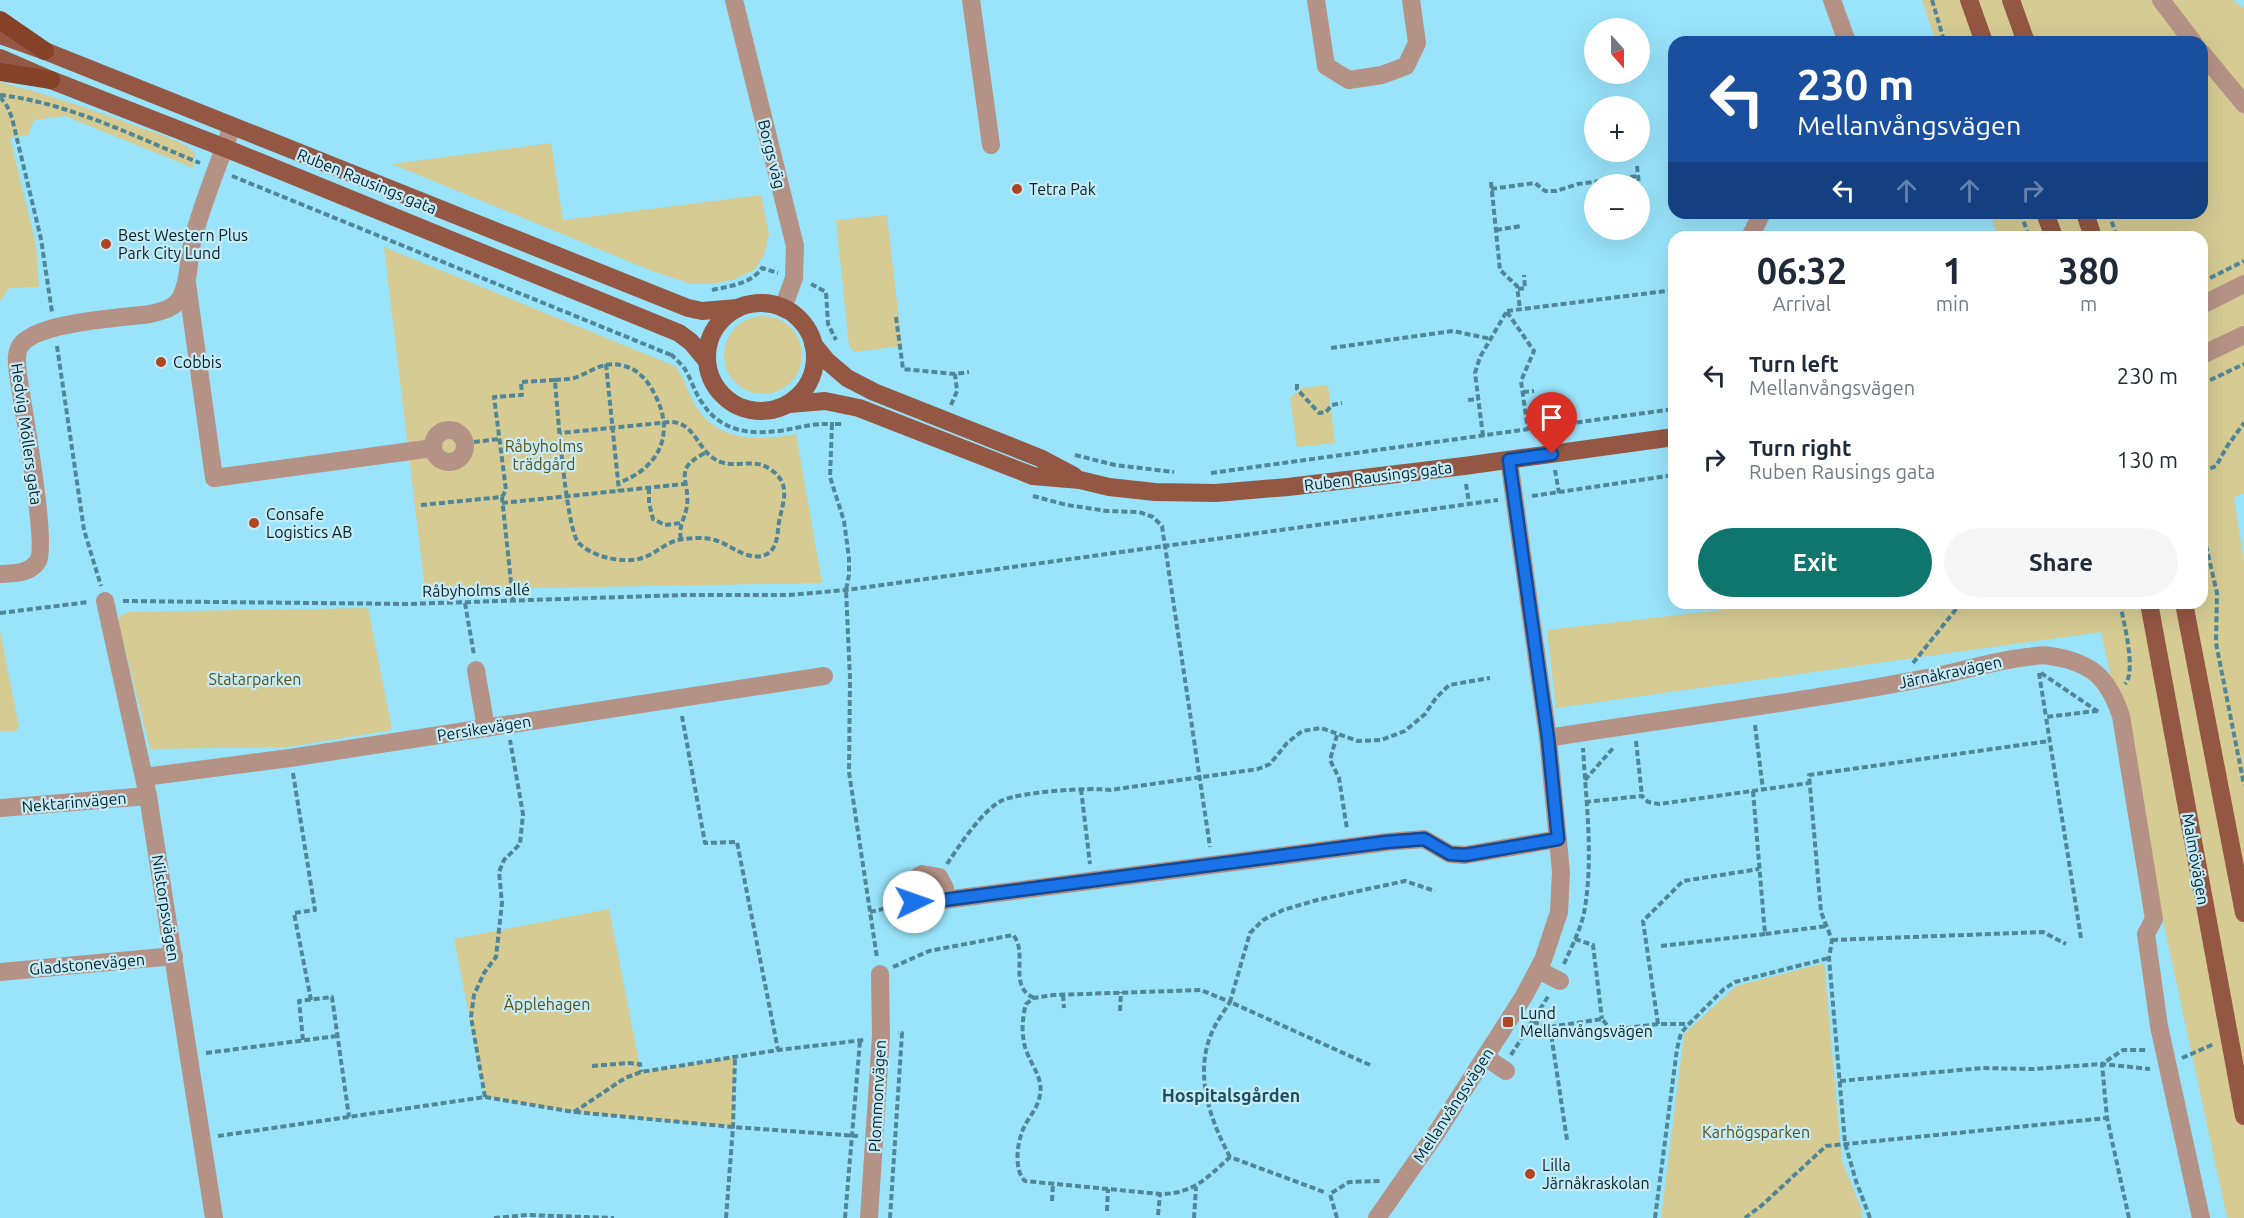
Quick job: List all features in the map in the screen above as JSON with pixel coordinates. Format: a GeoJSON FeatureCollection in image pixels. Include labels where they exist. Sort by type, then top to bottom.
{"type":"FeatureCollection","features":[{"type":"Feature","properties":{"kind":"highway"},"geometry":{"type":"LineString","coordinates":[[0,20],[45,51]]}},
{"type":"Feature","properties":{"kind":"highway"},"geometry":{"type":"LineString","coordinates":[[0,72],[51,80]]}},
{"type":"Feature","properties":{"kind":"main road"},"geometry":{"type":"LineString","coordinates":[[1969,0],[1982,36]]}},
{"type":"Feature","properties":{"kind":"main road"},"geometry":{"type":"LineString","coordinates":[[2011,0],[2024,36]]}},
{"type":"Feature","properties":{"kind":"main road","name":"Ruben Rausings gata"},"geometry":{"type":"LineString","coordinates":[[0,35],[688,308],[702,311],[738,308],[753,304],[768,304],[783,308],[803,323],[813,344],[826,360],[847,378],[874,392],[1040,458],[1080,480]]}},
{"type":"Feature","properties":{"kind":"main road","name":"Ruben Rausings gata"},"geometry":{"type":"LineString","coordinates":[[0,58],[679,333],[691,342],[707,361],[711,379],[721,394],[735,405],[753,411],[772,410],[789,404],[825,401],[860,408],[1033,476],[1080,480],[1109,487],[1155,492],[1216,493],[1288,487],[1668,438]]}},
{"type":"Feature","properties":{"kind":"main road"},"geometry":{"type":"LineString","coordinates":[[707,361],[708,345],[714,330],[724,317],[738,308]]}},
{"type":"Feature","properties":{"kind":"main road"},"geometry":{"type":"LineString","coordinates":[[789,404],[808,384],[814,365],[813,344]]}},
{"type":"Feature","properties":{"kind":"main road","name":"Malmövägen"},"geometry":{"type":"LineString","coordinates":[[2150,609],[2244,1116]]}},
{"type":"Feature","properties":{"kind":"main road"},"geometry":{"type":"LineString","coordinates":[[2185,609],[2244,913]]}},
{"type":"Feature","properties":{"kind":"street","name":"Borgs väg"},"geometry":{"type":"LineString","coordinates":[[734,0],[795,246],[794,278],[783,308]]}},
{"type":"Feature","properties":{"kind":"street"},"geometry":{"type":"LineString","coordinates":[[971,0],[991,145]]}},
{"type":"Feature","properties":{"kind":"street"},"geometry":{"type":"LineString","coordinates":[[1316,0],[1326,66],[1348,80],[1382,75],[1406,66],[1417,43],[1411,0]]}},
{"type":"Feature","properties":{"kind":"street"},"geometry":{"type":"LineString","coordinates":[[1832,0],[1845,36]]}},
{"type":"Feature","properties":{"kind":"street"},"geometry":{"type":"LineString","coordinates":[[2161,0],[2188,36]]}},
{"type":"Feature","properties":{"kind":"street"},"geometry":{"type":"LineString","coordinates":[[2208,60],[2244,104]]}},
{"type":"Feature","properties":{"kind":"street","name":"Hedvig Möllers gata"},"geometry":{"type":"LineString","coordinates":[[232,126],[193,239],[187,283],[213,478],[433,448],[440,459],[452,462],[462,455],[465,443]]}},
{"type":"Feature","properties":{"kind":"street","name":"Hedvig Möllers gata"},"geometry":{"type":"LineString","coordinates":[[0,574],[19,573],[30,569],[38,561],[41,552],[38,514],[16,362],[21,345],[37,333],[54,327],[165,310],[176,304],[187,283]]}},
{"type":"Feature","properties":{"kind":"street"},"geometry":{"type":"LineString","coordinates":[[2208,301],[2244,284]]}},
{"type":"Feature","properties":{"kind":"street"},"geometry":{"type":"LineString","coordinates":[[2208,352],[2244,335]]}},
{"type":"Feature","properties":{"kind":"street","name":"Mellanvångsvägen"},"geometry":{"type":"LineString","coordinates":[[1377,1218],[1437,1132],[1524,996],[1551,939],[1559,912],[1561,872],[1548,738],[1509,460]]}},
{"type":"Feature","properties":{"kind":"street","name":"Nilstorpsvägen"},"geometry":{"type":"LineString","coordinates":[[105,601],[148,796],[214,1218]]}},
{"type":"Feature","properties":{"kind":"street","name":"Järnåkravägen"},"geometry":{"type":"LineString","coordinates":[[1548,738],[1899,683],[2009,659],[2048,655],[2073,661],[2094,671],[2106,682],[2114,695],[2121,716],[2154,919],[2146,934],[2168,1068]]}},
{"type":"Feature","properties":{"kind":"street"},"geometry":{"type":"LineString","coordinates":[[476,670],[486,728]]}},
{"type":"Feature","properties":{"kind":"street","name":"Persikevägen"},"geometry":{"type":"LineString","coordinates":[[144,777],[290,758],[824,676]]}},
{"type":"Feature","properties":{"kind":"street","name":"Nektarinvägen"},"geometry":{"type":"LineString","coordinates":[[0,808],[148,796]]}},
{"type":"Feature","properties":{"kind":"street"},"geometry":{"type":"LineString","coordinates":[[944,900],[945,888],[939,877],[922,873],[911,881],[908,892],[914,902],[926,905],[944,900],[1424,839],[1450,854],[1465,855],[1558,839]]}},
{"type":"Feature","properties":{"kind":"street","name":"Gladstonevägen"},"geometry":{"type":"LineString","coordinates":[[0,972],[174,956]]}},
{"type":"Feature","properties":{"kind":"street"},"geometry":{"type":"LineString","coordinates":[[1538,970],[1560,981]]}},
{"type":"Feature","properties":{"kind":"street","name":"Plommonvägen"},"geometry":{"type":"LineString","coordinates":[[869,1218],[882,1003],[879,974]]}},
{"type":"Feature","properties":{"kind":"street"},"geometry":{"type":"LineString","coordinates":[[1485,1058],[1506,1071]]}},
{"type":"Feature","properties":{"kind":"street"},"geometry":{"type":"LineString","coordinates":[[2168,1068],[2201,1218]]}},
{"type":"Feature","properties":{"kind":"path"},"geometry":{"type":"LineString","coordinates":[[1932,0],[1943,36]]}},
{"type":"Feature","properties":{"kind":"path"},"geometry":{"type":"LineString","coordinates":[[0,96],[31,99],[76,113],[671,355],[686,371],[703,405],[713,416],[738,431],[758,433],[780,431],[814,423],[845,424]]}},
{"type":"Feature","properties":{"kind":"path"},"geometry":{"type":"LineString","coordinates":[[1637,166],[1638,174]]}},
{"type":"Feature","properties":{"kind":"path"},"geometry":{"type":"LineString","coordinates":[[1491,182],[1500,270],[1517,286],[1520,309]]}},
{"type":"Feature","properties":{"kind":"path"},"geometry":{"type":"LineString","coordinates":[[1491,189],[1535,183],[1545,191],[1556,191],[1584,183]]}},
{"type":"Feature","properties":{"kind":"path"},"geometry":{"type":"LineString","coordinates":[[1496,230],[1521,226]]}},
{"type":"Feature","properties":{"kind":"path"},"geometry":{"type":"LineString","coordinates":[[2208,279],[2244,261]]}},
{"type":"Feature","properties":{"kind":"path"},"geometry":{"type":"LineString","coordinates":[[688,308],[694,291],[710,290],[743,282],[752,278],[762,268],[814,284],[826,292],[828,324],[837,343]]}},
{"type":"Feature","properties":{"kind":"path"},"geometry":{"type":"LineString","coordinates":[[1518,289],[1525,288],[1524,274]]}},
{"type":"Feature","properties":{"kind":"path"},"geometry":{"type":"LineString","coordinates":[[1507,311],[1668,291]]}},
{"type":"Feature","properties":{"kind":"path"},"geometry":{"type":"LineString","coordinates":[[1483,436],[1475,373],[1480,357],[1507,311]]}},
{"type":"Feature","properties":{"kind":"path"},"geometry":{"type":"LineString","coordinates":[[1507,311],[1534,351],[1522,376],[1528,430]]}},
{"type":"Feature","properties":{"kind":"path"},"geometry":{"type":"LineString","coordinates":[[896,317],[903,369],[955,374],[969,372]]}},
{"type":"Feature","properties":{"kind":"path"},"geometry":{"type":"LineString","coordinates":[[1331,348],[1453,331],[1491,339]]}},
{"type":"Feature","properties":{"kind":"path"},"geometry":{"type":"LineString","coordinates":[[671,355],[679,333]]}},
{"type":"Feature","properties":{"kind":"path"},"geometry":{"type":"LineString","coordinates":[[606,364],[619,491]]}},
{"type":"Feature","properties":{"kind":"path"},"geometry":{"type":"LineString","coordinates":[[513,602],[502,500],[506,490],[494,397],[522,395],[521,382],[572,379],[606,364],[627,366],[638,372],[656,395],[664,423],[663,440],[654,458],[642,472],[618,483]]}},
{"type":"Feature","properties":{"kind":"path"},"geometry":{"type":"LineString","coordinates":[[2208,381],[2244,364]]}},
{"type":"Feature","properties":{"kind":"path"},"geometry":{"type":"LineString","coordinates":[[942,405],[949,409],[957,391],[955,374]]}},
{"type":"Feature","properties":{"kind":"path"},"geometry":{"type":"LineString","coordinates":[[555,380],[560,433],[572,529],[578,541],[589,551],[612,558],[634,560],[681,539],[713,540],[746,555],[762,556],[771,551],[776,543],[785,496],[782,484],[775,473],[766,466],[723,463],[705,453],[686,426],[678,422],[560,433]]}},
{"type":"Feature","properties":{"kind":"path"},"geometry":{"type":"LineString","coordinates":[[1297,384],[1298,389],[1319,413],[1326,412],[1332,405],[1342,403]]}},
{"type":"Feature","properties":{"kind":"path"},"geometry":{"type":"LineString","coordinates":[[1523,392],[1534,391]]}},
{"type":"Feature","properties":{"kind":"path"},"geometry":{"type":"LineString","coordinates":[[1468,400],[1478,399]]}},
{"type":"Feature","properties":{"kind":"path"},"geometry":{"type":"LineString","coordinates":[[838,404],[832,424],[830,477],[844,520],[847,538],[849,575],[846,590],[850,678],[849,772],[879,974],[929,951],[1013,935],[1017,943],[1021,987],[1027,995],[1034,998],[1121,992],[1201,990],[1370,1065]]}},
{"type":"Feature","properties":{"kind":"path"},"geometry":{"type":"LineString","coordinates":[[1202,473],[1668,410]]}},
{"type":"Feature","properties":{"kind":"path"},"geometry":{"type":"LineString","coordinates":[[2208,469],[2216,466],[2244,423]]}},
{"type":"Feature","properties":{"kind":"path"},"geometry":{"type":"LineString","coordinates":[[465,443],[500,439]]}},
{"type":"Feature","properties":{"kind":"path"},"geometry":{"type":"LineString","coordinates":[[681,539],[681,524],[687,504],[684,484],[685,469],[705,453]]}},
{"type":"Feature","properties":{"kind":"path"},"geometry":{"type":"LineString","coordinates":[[1073,454],[1115,465],[1181,473]]}},
{"type":"Feature","properties":{"kind":"path","name":"Råbyholms allé"},"geometry":{"type":"LineString","coordinates":[[0,613],[68,603],[105,601],[408,604],[684,596],[789,596],[1668,477]]}},
{"type":"Feature","properties":{"kind":"path"},"geometry":{"type":"LineString","coordinates":[[421,505],[568,496],[684,484]]}},
{"type":"Feature","properties":{"kind":"path"},"geometry":{"type":"LineString","coordinates":[[649,488],[649,503],[653,519],[665,525],[681,524]]}},
{"type":"Feature","properties":{"kind":"path"},"geometry":{"type":"LineString","coordinates":[[1023,492],[1067,506],[1139,512],[1153,517],[1162,526],[1201,777],[1212,866]]}},
{"type":"Feature","properties":{"kind":"path"},"geometry":{"type":"LineString","coordinates":[[2208,554],[2217,593],[2216,643],[2244,785]]}},
{"type":"Feature","properties":{"kind":"path"},"geometry":{"type":"LineString","coordinates":[[465,603],[476,670]]}},
{"type":"Feature","properties":{"kind":"path"},"geometry":{"type":"LineString","coordinates":[[1899,683],[1916,657],[1956,609]]}},
{"type":"Feature","properties":{"kind":"path"},"geometry":{"type":"LineString","coordinates":[[2114,695],[2129,680],[2130,663],[2121,609]]}},
{"type":"Feature","properties":{"kind":"path"},"geometry":{"type":"LineString","coordinates":[[2081,938],[2038,672],[2107,717]]}},
{"type":"Feature","properties":{"kind":"path"},"geometry":{"type":"LineString","coordinates":[[939,877],[959,846],[986,814],[1001,801],[1081,789],[1110,790],[1258,769],[1270,764],[1287,743],[1302,731],[1321,728],[1358,741],[1381,740],[1405,731],[1425,714],[1449,685],[1490,678]]}},
{"type":"Feature","properties":{"kind":"path"},"geometry":{"type":"LineString","coordinates":[[679,698],[705,843],[737,842],[778,1050]]}},
{"type":"Feature","properties":{"kind":"path"},"geometry":{"type":"LineString","coordinates":[[2046,717],[2097,711]]}},
{"type":"Feature","properties":{"kind":"path"},"geometry":{"type":"LineString","coordinates":[[1746,725],[1765,723]]}},
{"type":"Feature","properties":{"kind":"path"},"geometry":{"type":"LineString","coordinates":[[485,1096],[471,1017],[474,995],[484,973],[496,957],[502,903],[499,872],[504,860],[520,844],[523,813],[507,724]]}},
{"type":"Feature","properties":{"kind":"path"},"geometry":{"type":"LineString","coordinates":[[1755,724],[1763,790]]}},
{"type":"Feature","properties":{"kind":"path"},"geometry":{"type":"LineString","coordinates":[[1338,735],[1330,760],[1339,778],[1349,848]]}},
{"type":"Feature","properties":{"kind":"path"},"geometry":{"type":"LineString","coordinates":[[1626,742],[1636,741],[1642,796],[1648,802],[1659,804],[1809,783]]}},
{"type":"Feature","properties":{"kind":"path"},"geometry":{"type":"LineString","coordinates":[[1870,1218],[1845,1143],[1829,958],[1832,940],[1821,912],[1809,775],[2049,741]]}},
{"type":"Feature","properties":{"kind":"path"},"geometry":{"type":"LineString","coordinates":[[1585,780],[1617,744],[1605,745]]}},
{"type":"Feature","properties":{"kind":"path"},"geometry":{"type":"LineString","coordinates":[[1583,747],[1594,746]]}},
{"type":"Feature","properties":{"kind":"path"},"geometry":{"type":"LineString","coordinates":[[290,758],[315,910],[294,913],[311,999]]}},
{"type":"Feature","properties":{"kind":"path"},"geometry":{"type":"LineString","coordinates":[[1081,789],[1092,882]]}},
{"type":"Feature","properties":{"kind":"path"},"geometry":{"type":"LineString","coordinates":[[1753,791],[1765,934]]}},
{"type":"Feature","properties":{"kind":"path"},"geometry":{"type":"LineString","coordinates":[[1585,802],[1642,796]]}},
{"type":"Feature","properties":{"kind":"path"},"geometry":{"type":"LineString","coordinates":[[1658,1024],[1643,921],[1683,881],[1759,869]]}},
{"type":"Feature","properties":{"kind":"path"},"geometry":{"type":"LineString","coordinates":[[1324,1192],[1230,1157],[1214,1127],[1208,1106],[1204,1079],[1208,1043],[1214,1028],[1230,1002],[1250,933],[1263,920],[1283,910],[1306,903],[1405,881],[1435,891]]}},
{"type":"Feature","properties":{"kind":"path"},"geometry":{"type":"LineString","coordinates":[[870,912],[914,902]]}},
{"type":"Feature","properties":{"kind":"path"},"geometry":{"type":"LineString","coordinates":[[1660,946],[1827,926]]}},
{"type":"Feature","properties":{"kind":"path"},"geometry":{"type":"LineString","coordinates":[[1832,940],[2043,932],[2066,944]]}},
{"type":"Feature","properties":{"kind":"path"},"geometry":{"type":"LineString","coordinates":[[1575,939],[1593,945],[1602,1019],[1611,1030],[1658,1024],[1689,1024]]}},
{"type":"Feature","properties":{"kind":"path"},"geometry":{"type":"LineString","coordinates":[[1655,1218],[1681,1034],[1724,989],[1736,982],[1829,958]]}},
{"type":"Feature","properties":{"kind":"path"},"geometry":{"type":"LineString","coordinates":[[1120,1011],[1121,992]]}},
{"type":"Feature","properties":{"kind":"path"},"geometry":{"type":"LineString","coordinates":[[1063,995],[1064,1008]]}},
{"type":"Feature","properties":{"kind":"path"},"geometry":{"type":"LineString","coordinates":[[303,1040],[299,1001],[332,997],[349,1117]]}},
{"type":"Feature","properties":{"kind":"path"},"geometry":{"type":"LineString","coordinates":[[1034,998],[1026,1004],[1023,1014],[1023,1040],[1040,1079],[1041,1088],[1040,1098],[1022,1132],[1018,1168],[1020,1176],[1025,1181],[1160,1194],[1180,1193],[1196,1187],[1230,1157]]}},
{"type":"Feature","properties":{"kind":"path"},"geometry":{"type":"LineString","coordinates":[[1533,1022],[1550,1027],[1602,1019]]}},
{"type":"Feature","properties":{"kind":"path"},"geometry":{"type":"LineString","coordinates":[[1550,1027],[1567,1140]]}},
{"type":"Feature","properties":{"kind":"path"},"geometry":{"type":"LineString","coordinates":[[574,1112],[615,1084],[640,1072],[778,1050],[860,1041],[880,1035]]}},
{"type":"Feature","properties":{"kind":"path"},"geometry":{"type":"LineString","coordinates":[[190,1055],[337,1036]]}},
{"type":"Feature","properties":{"kind":"path"},"geometry":{"type":"LineString","coordinates":[[1840,1081],[1982,1068],[2033,1069],[2102,1064],[2168,1068],[2213,1044],[2230,1039]]}},
{"type":"Feature","properties":{"kind":"path"},"geometry":{"type":"LineString","coordinates":[[845,1218],[850,1135],[860,1041]]}},
{"type":"Feature","properties":{"kind":"path"},"geometry":{"type":"LineString","coordinates":[[2102,1064],[2123,1050]]}},
{"type":"Feature","properties":{"kind":"path"},"geometry":{"type":"LineString","coordinates":[[726,1218],[733,1127],[735,1057]]}},
{"type":"Feature","properties":{"kind":"path"},"geometry":{"type":"LineString","coordinates":[[592,1066],[640,1064],[640,1072]]}},
{"type":"Feature","properties":{"kind":"path"},"geometry":{"type":"LineString","coordinates":[[2102,1064],[2108,1118],[2129,1218]]}},
{"type":"Feature","properties":{"kind":"path"},"geometry":{"type":"LineString","coordinates":[[202,1138],[485,1096],[574,1112],[874,1137]]}},
{"type":"Feature","properties":{"kind":"path"},"geometry":{"type":"LineString","coordinates":[[1745,1218],[1826,1146],[2108,1118]]}},
{"type":"Feature","properties":{"kind":"path"},"geometry":{"type":"LineString","coordinates":[[1337,1218],[1330,1194],[1349,1182],[1378,1183],[1386,1177]]}},
{"type":"Feature","properties":{"kind":"path"},"geometry":{"type":"LineString","coordinates":[[1052,1201],[1053,1183]]}},
{"type":"Feature","properties":{"kind":"path"},"geometry":{"type":"LineString","coordinates":[[1194,1218],[1196,1187]]}},
{"type":"Feature","properties":{"kind":"path"},"geometry":{"type":"LineString","coordinates":[[1107,1211],[1108,1189]]}},
{"type":"Feature","properties":{"kind":"path"},"geometry":{"type":"LineString","coordinates":[[1158,1215],[1160,1194]]}},
{"type":"Feature","properties":{"kind":"path"},"geometry":{"type":"LineString","coordinates":[[494,1218],[527,1215],[614,1218]]}},
{"type":"Feature","properties":{"kind":"green space"},"geometry":{"type":"Polygon","coordinates":[[[1922,0],[2233,0],[2244,8],[2244,493],[2234,498],[2244,562],[2244,1218],[2227,1218],[2101,632],[1556,708],[1547,630],[1731,609],[2208,609],[2208,231],[1996,231],[1992,219],[2208,219],[2208,36],[1934,36],[1922,0]]]}},
{"type":"Feature","properties":{"kind":"green space"},"geometry":{"type":"Polygon","coordinates":[[[0,82],[69,102],[159,134],[175,140],[195,153],[193,168],[65,116],[34,120],[28,135],[10,138],[36,245],[39,287],[9,288],[0,301],[0,82]]]}},
{"type":"Feature","properties":{"kind":"green space"},"geometry":{"type":"Polygon","coordinates":[[[551,143],[563,220],[761,195],[769,234],[764,255],[754,270],[735,279],[712,284],[691,284],[652,271],[392,164],[551,143]]]}},
{"type":"Feature","properties":{"kind":"green space"},"geometry":{"type":"Polygon","coordinates":[[[887,215],[902,346],[854,352],[849,346],[836,220],[887,215]]]}},
{"type":"Feature","properties":{"kind":"green space","name":"Råbyholms trädgård"},"geometry":{"type":"Polygon","coordinates":[[[384,247],[675,366],[697,408],[706,419],[729,433],[755,438],[796,434],[822,583],[425,590],[384,247]]]}},
{"type":"Feature","properties":{"kind":"green space"},"geometry":{"type":"Polygon","coordinates":[[[763,316],[778,319],[791,327],[799,340],[802,355],[799,370],[791,383],[778,391],[763,394],[748,391],[735,383],[727,370],[724,355],[727,340],[735,327],[748,319],[763,316]]]}},
{"type":"Feature","properties":{"kind":"green space"},"geometry":{"type":"Polygon","coordinates":[[[1328,385],[1335,443],[1297,447],[1290,398],[1302,388],[1328,385]]]}},
{"type":"Feature","properties":{"kind":"green space","name":"Statarparken"},"geometry":{"type":"Polygon","coordinates":[[[368,608],[392,730],[287,747],[150,749],[119,625],[119,616],[129,612],[368,608]]]}},
{"type":"Feature","properties":{"kind":"green space"},"geometry":{"type":"Polygon","coordinates":[[[0,631],[19,727],[16,731],[0,731],[0,631]]]}},
{"type":"Feature","properties":{"kind":"green space","name":"Äpplehagen"},"geometry":{"type":"Polygon","coordinates":[[[609,909],[641,1072],[735,1057],[733,1127],[574,1112],[485,1097],[454,939],[609,909]]]}},
{"type":"Feature","properties":{"kind":"green space","name":"Karhögsparken"},"geometry":{"type":"Polygon","coordinates":[[[1824,963],[1842,1161],[1861,1208],[1862,1218],[1661,1218],[1684,1034],[1736,986],[1824,963]]]}},
{"type":"Feature","properties":{"kind":"place","name":"Tetra Pak"},"geometry":{"type":"Point","coordinates":[1017,189]}},
{"type":"Feature","properties":{"kind":"place","name":"Best Western Plus Park City Lund"},"geometry":{"type":"Point","coordinates":[106,244]}},
{"type":"Feature","properties":{"kind":"place","name":"Cobbis"},"geometry":{"type":"Point","coordinates":[161,362]}},
{"type":"Feature","properties":{"kind":"place","name":"Consafe Logistics AB"},"geometry":{"type":"Point","coordinates":[254,523]}},
{"type":"Feature","properties":{"kind":"place","name":"Lund Mellanvångsvägen"},"geometry":{"type":"Point","coordinates":[1508,1022]}},
{"type":"Feature","properties":{"kind":"place","name":"Lilla Järnåkraskolan"},"geometry":{"type":"Point","coordinates":[1530,1174]}},
{"type":"Feature","properties":{"kind":"district","name":"Hospitalsgården"},"geometry":{"type":"Point","coordinates":[1231,1095]}},
{"type":"Feature","properties":{"kind":"route"},"geometry":{"type":"LineString","coordinates":[[914,902],[926,905],[944,900],[1386,842],[1424,839],[1450,854],[1465,855],[1558,839],[1548,738],[1509,460],[1552,454]]}}]}
